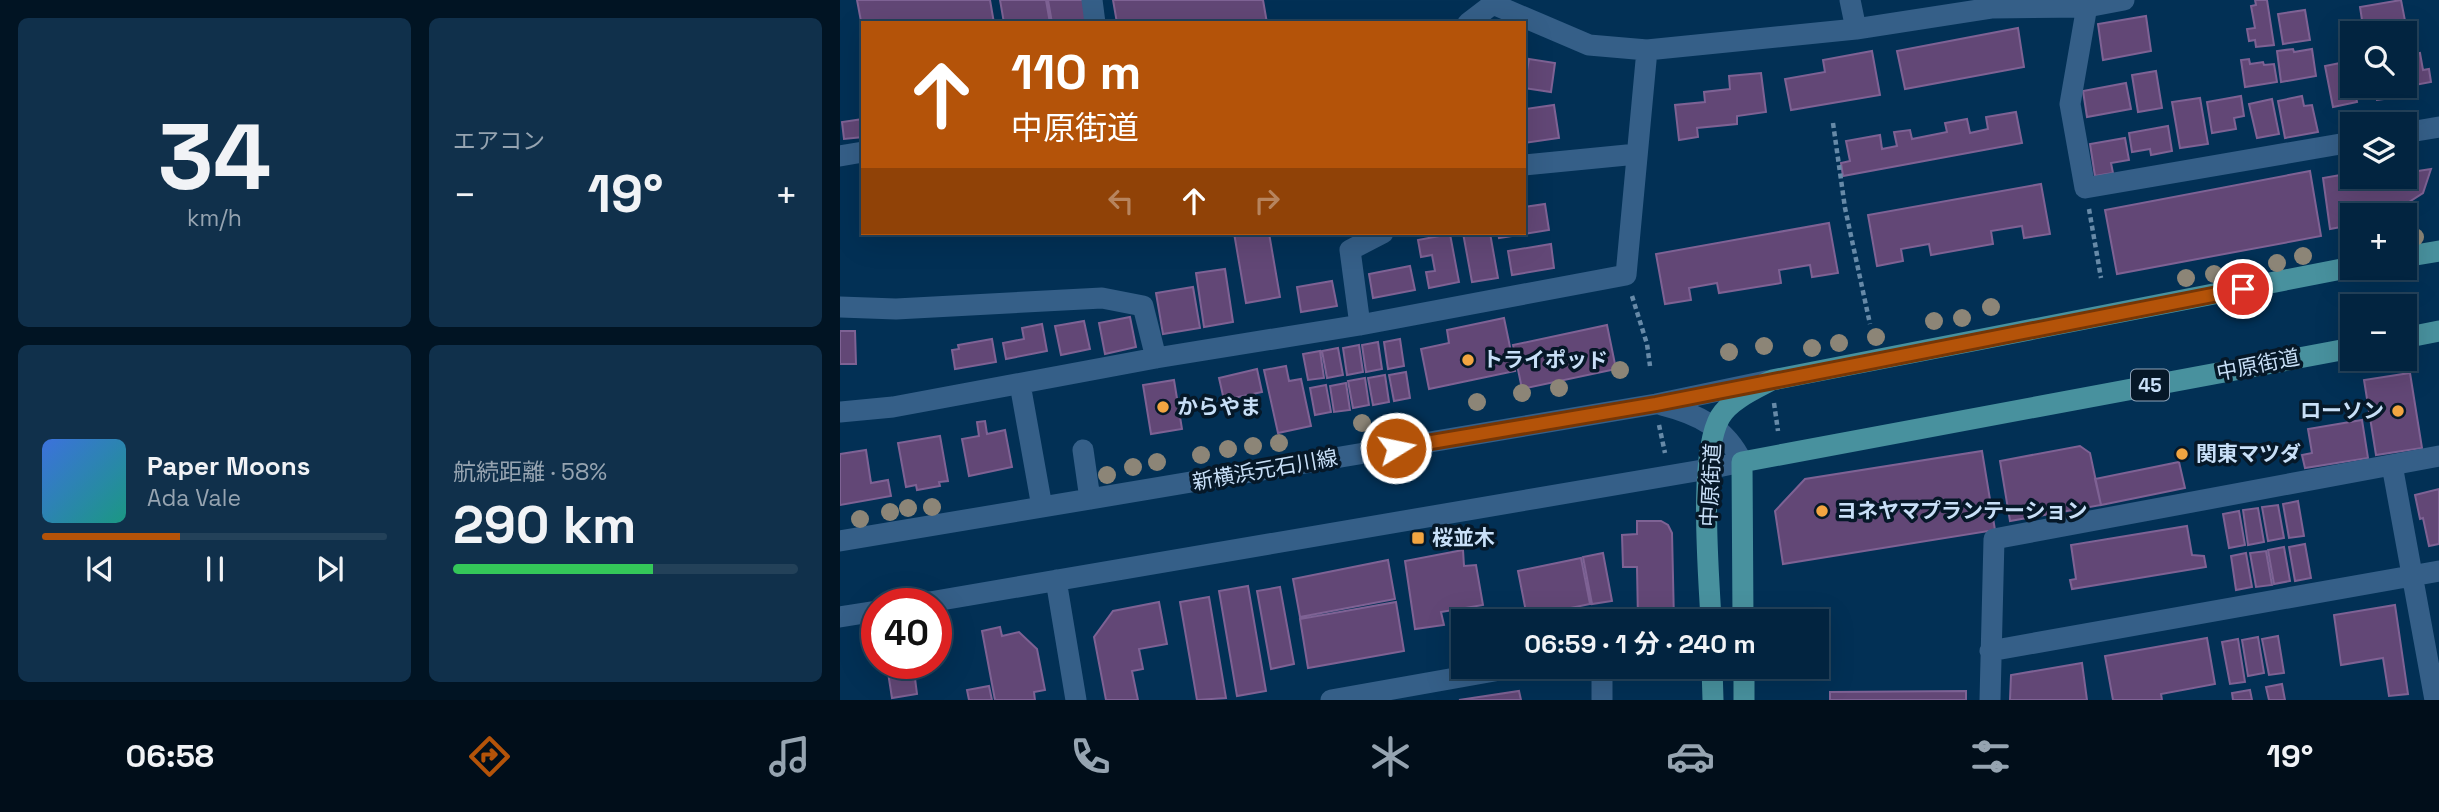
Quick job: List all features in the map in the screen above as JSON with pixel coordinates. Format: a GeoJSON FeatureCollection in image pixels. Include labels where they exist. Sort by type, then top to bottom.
{"type":"FeatureCollection","features":[{"type":"Feature","properties":{"kind":"main road"},"geometry":{"type":"LineString","coordinates":[[2417,255],[2439,251]]}},
{"type":"Feature","properties":{"kind":"main road","name":"中原街道"},"geometry":{"type":"LineString","coordinates":[[1711,609],[1708,469],[1710,445],[1721,415],[1744,395],[2340,269]]}},
{"type":"Feature","properties":{"kind":"main road"},"geometry":{"type":"LineString","coordinates":[[2417,335],[2439,331]]}},
{"type":"Feature","properties":{"kind":"main road","name":"中原街道"},"geometry":{"type":"LineString","coordinates":[[1744,609],[1742,462],[2340,350]]}},
{"type":"Feature","properties":{"kind":"main road"},"geometry":{"type":"LineString","coordinates":[[1712,679],[1713,700]]}},
{"type":"Feature","properties":{"kind":"main road"},"geometry":{"type":"LineString","coordinates":[[1744,679],[1744,700]]}},
{"type":"Feature","properties":{"kind":"street"},"geometry":{"type":"LineString","coordinates":[[1092,0],[1095,21]]}},
{"type":"Feature","properties":{"kind":"street"},"geometry":{"type":"LineString","coordinates":[[1850,0],[1856,29]]}},
{"type":"Feature","properties":{"kind":"street"},"geometry":{"type":"LineString","coordinates":[[1470,21],[1493,2],[1589,45],[1647,50],[1856,29],[1992,4],[2088,4],[2124,0]]}},
{"type":"Feature","properties":{"kind":"street"},"geometry":{"type":"LineString","coordinates":[[2088,4],[2070,104],[2085,188],[2340,144]]}},
{"type":"Feature","properties":{"kind":"street"},"geometry":{"type":"LineString","coordinates":[[840,412],[892,407],[1156,358],[1360,325],[1626,275],[1647,50]]}},
{"type":"Feature","properties":{"kind":"street"},"geometry":{"type":"LineString","coordinates":[[2417,131],[2439,127]]}},
{"type":"Feature","properties":{"kind":"street"},"geometry":{"type":"LineString","coordinates":[[840,156],[861,152]]}},
{"type":"Feature","properties":{"kind":"street"},"geometry":{"type":"LineString","coordinates":[[1526,165],[1637,154]]}},
{"type":"Feature","properties":{"kind":"street"},"geometry":{"type":"LineString","coordinates":[[1360,325],[1350,250],[1379,235]]}},
{"type":"Feature","properties":{"kind":"street"},"geometry":{"type":"LineString","coordinates":[[840,307],[896,309],[1102,298],[1143,306],[1156,358]]}},
{"type":"Feature","properties":{"kind":"street"},"geometry":{"type":"LineString","coordinates":[[1020,384],[1042,507]]}},
{"type":"Feature","properties":{"kind":"street","name":"新横浜元石川線"},"geometry":{"type":"LineString","coordinates":[[840,541],[1090,499],[1658,414],[1773,387]]}},
{"type":"Feature","properties":{"kind":"street"},"geometry":{"type":"LineString","coordinates":[[952,598],[1742,462],[1736,448],[1725,435],[1700,417],[1658,414]]}},
{"type":"Feature","properties":{"kind":"street"},"geometry":{"type":"LineString","coordinates":[[1083,450],[1090,499]]}},
{"type":"Feature","properties":{"kind":"street"},"geometry":{"type":"LineString","coordinates":[[1990,700],[1994,539],[2439,456]]}},
{"type":"Feature","properties":{"kind":"street"},"geometry":{"type":"LineString","coordinates":[[2392,465],[2435,700]]}},
{"type":"Feature","properties":{"kind":"street"},"geometry":{"type":"LineString","coordinates":[[1990,651],[2439,571]]}},
{"type":"Feature","properties":{"kind":"street"},"geometry":{"type":"LineString","coordinates":[[1056,580],[1076,700]]}},
{"type":"Feature","properties":{"kind":"street"},"geometry":{"type":"LineString","coordinates":[[840,617],[861,614]]}},
{"type":"Feature","properties":{"kind":"street"},"geometry":{"type":"LineString","coordinates":[[1331,700],[1451,679]]}},
{"type":"Feature","properties":{"kind":"street"},"geometry":{"type":"LineString","coordinates":[[1602,679],[1602,700]]}},
{"type":"Feature","properties":{"kind":"path"},"geometry":{"type":"LineString","coordinates":[[1833,124],[1845,208],[1870,324]]}},
{"type":"Feature","properties":{"kind":"path"},"geometry":{"type":"LineString","coordinates":[[2085,188],[2101,278]]}},
{"type":"Feature","properties":{"kind":"path"},"geometry":{"type":"LineString","coordinates":[[1631,291],[1647,344],[1650,366]]}},
{"type":"Feature","properties":{"kind":"path"},"geometry":{"type":"LineString","coordinates":[[1773,387],[1778,431]]}},
{"type":"Feature","properties":{"kind":"path"},"geometry":{"type":"LineString","coordinates":[[1658,414],[1665,453]]}},
{"type":"Feature","properties":{"kind":"building"},"geometry":{"type":"Polygon","coordinates":[[[857,0],[990,0],[994,21],[861,21],[857,0]]]}},
{"type":"Feature","properties":{"kind":"building"},"geometry":{"type":"Polygon","coordinates":[[[1000,0],[1046,0],[1050,21],[1004,21],[1000,0]]]}},
{"type":"Feature","properties":{"kind":"building"},"geometry":{"type":"Polygon","coordinates":[[[1048,0],[1084,0],[1088,21],[1052,21],[1048,0]]]}},
{"type":"Feature","properties":{"kind":"building"},"geometry":{"type":"Polygon","coordinates":[[[1113,0],[1263,0],[1267,21],[1117,21],[1113,0]]]}},
{"type":"Feature","properties":{"kind":"building"},"geometry":{"type":"Polygon","coordinates":[[[2255,0],[2267,0],[2274,45],[2256,47],[2255,40],[2249,41],[2247,29],[2255,28],[2251,6],[2256,5],[2255,0]]]}},
{"type":"Feature","properties":{"kind":"building"},"geometry":{"type":"Polygon","coordinates":[[[2401,0],[2405,21],[2362,21],[2360,7],[2401,0]]]}},
{"type":"Feature","properties":{"kind":"building"},"geometry":{"type":"Polygon","coordinates":[[[2305,10],[2310,40],[2283,44],[2278,14],[2305,10]]]}},
{"type":"Feature","properties":{"kind":"building"},"geometry":{"type":"Polygon","coordinates":[[[2146,16],[2151,51],[2103,60],[2098,24],[2146,16]]]}},
{"type":"Feature","properties":{"kind":"building"},"geometry":{"type":"Polygon","coordinates":[[[2018,28],[2024,67],[1905,89],[1897,51],[2018,28]]]}},
{"type":"Feature","properties":{"kind":"building"},"geometry":{"type":"Polygon","coordinates":[[[2293,49],[2294,52],[2312,49],[2316,76],[2281,82],[2277,51],[2293,49]]]}},
{"type":"Feature","properties":{"kind":"building"},"geometry":{"type":"Polygon","coordinates":[[[1872,51],[1880,95],[1791,110],[1785,79],[1825,72],[1823,60],[1872,51]]]}},
{"type":"Feature","properties":{"kind":"building"},"geometry":{"type":"Polygon","coordinates":[[[2420,53],[2423,70],[2429,69],[2431,82],[2417,85],[2417,54],[2420,53]]]}},
{"type":"Feature","properties":{"kind":"building"},"geometry":{"type":"Polygon","coordinates":[[[1529,59],[1555,63],[1551,92],[1526,88],[1529,59]]]}},
{"type":"Feature","properties":{"kind":"building"},"geometry":{"type":"Polygon","coordinates":[[[2249,59],[2250,64],[2274,64],[2277,82],[2245,87],[2241,60],[2249,59]]]}},
{"type":"Feature","properties":{"kind":"building"},"geometry":{"type":"Polygon","coordinates":[[[2340,63],[2340,98],[2356,98],[2357,102],[2333,107],[2325,66],[2340,63]]]}},
{"type":"Feature","properties":{"kind":"building"},"geometry":{"type":"Polygon","coordinates":[[[2156,71],[2162,108],[2138,112],[2132,75],[2156,71]]]}},
{"type":"Feature","properties":{"kind":"building"},"geometry":{"type":"Polygon","coordinates":[[[1761,73],[1766,112],[1737,116],[1737,124],[1697,128],[1698,137],[1679,140],[1675,105],[1705,102],[1704,92],[1730,89],[1729,76],[1761,73]]]}},
{"type":"Feature","properties":{"kind":"building"},"geometry":{"type":"Polygon","coordinates":[[[2126,83],[2131,109],[2087,117],[2083,91],[2126,83]]]}},
{"type":"Feature","properties":{"kind":"building"},"geometry":{"type":"Polygon","coordinates":[[[2241,96],[2244,116],[2234,118],[2236,129],[2212,133],[2207,102],[2241,96]]]}},
{"type":"Feature","properties":{"kind":"building"},"geometry":{"type":"Polygon","coordinates":[[[2302,96],[2304,106],[2312,105],[2318,132],[2285,138],[2278,101],[2302,96]]]}},
{"type":"Feature","properties":{"kind":"building"},"geometry":{"type":"Polygon","coordinates":[[[2200,98],[2208,144],[2180,148],[2172,102],[2200,98]]]}},
{"type":"Feature","properties":{"kind":"building"},"geometry":{"type":"Polygon","coordinates":[[[2272,99],[2279,134],[2257,138],[2249,104],[2272,99]]]}},
{"type":"Feature","properties":{"kind":"building"},"geometry":{"type":"Polygon","coordinates":[[[1554,105],[1559,138],[1526,143],[1526,109],[1554,105]]]}},
{"type":"Feature","properties":{"kind":"building"},"geometry":{"type":"Polygon","coordinates":[[[2016,112],[2022,143],[1843,176],[1841,163],[1850,161],[1846,141],[1880,135],[1882,149],[1897,146],[1894,132],[1910,130],[1912,139],[1947,132],[1945,123],[1967,119],[1970,133],[1988,129],[1986,117],[2016,112]]]}},
{"type":"Feature","properties":{"kind":"building"},"geometry":{"type":"Polygon","coordinates":[[[861,119],[861,137],[844,139],[842,122],[861,119]]]}},
{"type":"Feature","properties":{"kind":"building"},"geometry":{"type":"Polygon","coordinates":[[[2168,126],[2172,151],[2151,155],[2150,149],[2132,152],[2129,133],[2168,126]]]}},
{"type":"Feature","properties":{"kind":"building"},"geometry":{"type":"Polygon","coordinates":[[[2125,138],[2129,160],[2111,163],[2113,173],[2095,176],[2090,144],[2125,138]]]}},
{"type":"Feature","properties":{"kind":"building"},"geometry":{"type":"Polygon","coordinates":[[[2431,169],[2423,193],[2408,203],[2340,203],[2340,227],[2330,229],[2323,178],[2340,175],[2340,189],[2417,189],[2417,171],[2431,169]]]}},
{"type":"Feature","properties":{"kind":"building"},"geometry":{"type":"Polygon","coordinates":[[[2310,171],[2321,236],[2117,274],[2105,210],[2310,171]]]}},
{"type":"Feature","properties":{"kind":"building"},"geometry":{"type":"Polygon","coordinates":[[[2041,184],[2050,234],[2024,238],[2022,226],[1991,231],[1993,244],[1931,255],[1929,244],[1901,249],[1903,261],[1877,266],[1868,215],[2041,184]]]}},
{"type":"Feature","properties":{"kind":"building"},"geometry":{"type":"Polygon","coordinates":[[[1545,204],[1549,230],[1526,234],[1526,207],[1545,204]]]}},
{"type":"Feature","properties":{"kind":"building"},"geometry":{"type":"Polygon","coordinates":[[[1829,223],[1838,273],[1812,277],[1810,265],[1779,270],[1781,283],[1719,293],[1717,283],[1689,288],[1691,300],[1665,304],[1656,254],[1829,223]]]}},
{"type":"Feature","properties":{"kind":"building"},"geometry":{"type":"Polygon","coordinates":[[[1234,235],[1269,235],[1280,297],[1246,303],[1234,235]]]}},
{"type":"Feature","properties":{"kind":"building"},"geometry":{"type":"Polygon","coordinates":[[[1450,235],[1459,282],[1429,288],[1426,272],[1435,271],[1432,255],[1421,257],[1418,240],[1450,235]]]}},
{"type":"Feature","properties":{"kind":"building"},"geometry":{"type":"Polygon","coordinates":[[[1463,235],[1490,235],[1498,278],[1472,282],[1463,235]]]}},
{"type":"Feature","properties":{"kind":"building"},"geometry":{"type":"Polygon","coordinates":[[[1551,244],[1554,268],[1512,275],[1508,251],[1551,244]]]}},
{"type":"Feature","properties":{"kind":"building"},"geometry":{"type":"Polygon","coordinates":[[[1410,266],[1415,290],[1373,298],[1369,274],[1410,266]]]}},
{"type":"Feature","properties":{"kind":"building"},"geometry":{"type":"Polygon","coordinates":[[[1225,269],[1233,322],[1204,327],[1196,273],[1225,269]]]}},
{"type":"Feature","properties":{"kind":"building"},"geometry":{"type":"Polygon","coordinates":[[[1332,281],[1337,306],[1301,312],[1297,287],[1332,281]]]}},
{"type":"Feature","properties":{"kind":"building"},"geometry":{"type":"Polygon","coordinates":[[[1193,287],[1200,328],[1163,334],[1156,293],[1193,287]]]}},
{"type":"Feature","properties":{"kind":"building"},"geometry":{"type":"Polygon","coordinates":[[[1130,317],[1136,347],[1105,354],[1099,323],[1130,317]]]}},
{"type":"Feature","properties":{"kind":"building","name":"トライポッド"},"geometry":{"type":"Polygon","coordinates":[[[1504,318],[1515,371],[1429,389],[1421,349],[1449,343],[1447,330],[1504,318]]]}},
{"type":"Feature","properties":{"kind":"building"},"geometry":{"type":"Polygon","coordinates":[[[1084,321],[1090,349],[1061,355],[1055,326],[1084,321]]]}},
{"type":"Feature","properties":{"kind":"building"},"geometry":{"type":"Polygon","coordinates":[[[1042,324],[1047,351],[1006,359],[1003,343],[1024,339],[1022,328],[1042,324]]]}},
{"type":"Feature","properties":{"kind":"building"},"geometry":{"type":"Polygon","coordinates":[[[1607,325],[1616,369],[1522,389],[1513,345],[1607,325]]]}},
{"type":"Feature","properties":{"kind":"building"},"geometry":{"type":"Polygon","coordinates":[[[840,331],[855,331],[856,364],[840,364],[840,331]]]}},
{"type":"Feature","properties":{"kind":"building"},"geometry":{"type":"Polygon","coordinates":[[[992,339],[996,362],[955,369],[952,350],[959,349],[958,345],[992,339]]]}},
{"type":"Feature","properties":{"kind":"building"},"geometry":{"type":"Polygon","coordinates":[[[1400,339],[1404,366],[1388,369],[1384,342],[1400,339]]]}},
{"type":"Feature","properties":{"kind":"building"},"geometry":{"type":"Polygon","coordinates":[[[1378,342],[1382,369],[1366,372],[1362,345],[1378,342]]]}},
{"type":"Feature","properties":{"kind":"building"},"geometry":{"type":"Polygon","coordinates":[[[1359,345],[1363,372],[1347,375],[1343,348],[1359,345]]]}},
{"type":"Feature","properties":{"kind":"building"},"geometry":{"type":"Polygon","coordinates":[[[1338,348],[1343,375],[1327,378],[1322,351],[1338,348]]]}},
{"type":"Feature","properties":{"kind":"building"},"geometry":{"type":"Polygon","coordinates":[[[1320,351],[1324,378],[1308,380],[1303,354],[1320,351]]]}},
{"type":"Feature","properties":{"kind":"building"},"geometry":{"type":"Polygon","coordinates":[[[1286,366],[1289,381],[1301,379],[1311,426],[1278,433],[1264,370],[1286,366]]]}},
{"type":"Feature","properties":{"kind":"building"},"geometry":{"type":"Polygon","coordinates":[[[1257,369],[1262,392],[1224,400],[1219,378],[1257,369]]]}},
{"type":"Feature","properties":{"kind":"building"},"geometry":{"type":"Polygon","coordinates":[[[1406,372],[1410,398],[1394,401],[1389,375],[1406,372]]]}},
{"type":"Feature","properties":{"kind":"building"},"geometry":{"type":"Polygon","coordinates":[[[2410,373],[2422,448],[2376,455],[2364,380],[2410,373]]]}},
{"type":"Feature","properties":{"kind":"building"},"geometry":{"type":"Polygon","coordinates":[[[1385,375],[1389,402],[1373,405],[1368,378],[1385,375]]]}},
{"type":"Feature","properties":{"kind":"building"},"geometry":{"type":"Polygon","coordinates":[[[1365,378],[1369,405],[1353,408],[1348,381],[1365,378]]]}},
{"type":"Feature","properties":{"kind":"building","name":"からやま"},"geometry":{"type":"Polygon","coordinates":[[[1174,380],[1182,429],[1151,434],[1143,385],[1174,380]]]}},
{"type":"Feature","properties":{"kind":"building"},"geometry":{"type":"Polygon","coordinates":[[[1346,383],[1350,410],[1334,412],[1330,386],[1346,383]]]}},
{"type":"Feature","properties":{"kind":"building"},"geometry":{"type":"Polygon","coordinates":[[[1326,385],[1331,412],[1315,415],[1310,388],[1326,385]]]}},
{"type":"Feature","properties":{"kind":"building"},"geometry":{"type":"Polygon","coordinates":[[[2362,420],[2368,458],[2305,468],[2302,455],[2312,453],[2308,429],[2362,420]]]}},
{"type":"Feature","properties":{"kind":"building"},"geometry":{"type":"Polygon","coordinates":[[[985,421],[987,434],[1005,430],[1012,467],[969,476],[962,439],[979,436],[977,422],[985,421]]]}},
{"type":"Feature","properties":{"kind":"building"},"geometry":{"type":"Polygon","coordinates":[[[940,436],[948,481],[939,482],[940,486],[917,490],[916,485],[906,487],[898,443],[940,436]]]}},
{"type":"Feature","properties":{"kind":"building"},"geometry":{"type":"Polygon","coordinates":[[[2080,446],[2090,453],[2101,505],[2010,521],[2000,461],[2080,446]]]}},
{"type":"Feature","properties":{"kind":"building"},"geometry":{"type":"Polygon","coordinates":[[[866,450],[871,483],[888,480],[891,496],[840,505],[840,454],[866,450]]]}},
{"type":"Feature","properties":{"kind":"building"},"geometry":{"type":"Polygon","coordinates":[[[1982,451],[1995,530],[1783,564],[1775,511],[1805,479],[1982,451]]]}},
{"type":"Feature","properties":{"kind":"building"},"geometry":{"type":"Polygon","coordinates":[[[2179,462],[2185,488],[2101,505],[2095,479],[2179,462]]]}},
{"type":"Feature","properties":{"kind":"building"},"geometry":{"type":"Polygon","coordinates":[[[2439,489],[2439,544],[2429,546],[2415,495],[2439,489]]]}},
{"type":"Feature","properties":{"kind":"building"},"geometry":{"type":"Polygon","coordinates":[[[2298,501],[2304,536],[2289,538],[2283,504],[2298,501]]]}},
{"type":"Feature","properties":{"kind":"building"},"geometry":{"type":"Polygon","coordinates":[[[2278,505],[2284,538],[2268,541],[2262,507],[2278,505]]]}},
{"type":"Feature","properties":{"kind":"building"},"geometry":{"type":"Polygon","coordinates":[[[2258,508],[2264,542],[2248,545],[2243,510],[2258,508]]]}},
{"type":"Feature","properties":{"kind":"building"},"geometry":{"type":"Polygon","coordinates":[[[2239,511],[2245,545],[2229,548],[2223,514],[2239,511]]]}},
{"type":"Feature","properties":{"kind":"building"},"geometry":{"type":"Polygon","coordinates":[[[1637,521],[1661,521],[1668,525],[1672,533],[1674,609],[1638,609],[1637,567],[1623,567],[1622,535],[1637,534],[1637,521]]]}},
{"type":"Feature","properties":{"kind":"building"},"geometry":{"type":"Polygon","coordinates":[[[2187,526],[2192,555],[2204,556],[2206,567],[2072,589],[2070,580],[2076,579],[2071,545],[2187,526]]]}},
{"type":"Feature","properties":{"kind":"building"},"geometry":{"type":"Polygon","coordinates":[[[2305,544],[2311,578],[2295,581],[2289,547],[2305,544]]]}},
{"type":"Feature","properties":{"kind":"building"},"geometry":{"type":"Polygon","coordinates":[[[2284,547],[2290,581],[2274,584],[2268,550],[2284,547]]]}},
{"type":"Feature","properties":{"kind":"building"},"geometry":{"type":"Polygon","coordinates":[[[1463,550],[1464,566],[1476,565],[1483,605],[1441,612],[1444,625],[1415,629],[1405,561],[1463,550]]]}},
{"type":"Feature","properties":{"kind":"building"},"geometry":{"type":"Polygon","coordinates":[[[2266,551],[2272,585],[2256,587],[2250,553],[2266,551]]]}},
{"type":"Feature","properties":{"kind":"building"},"geometry":{"type":"Polygon","coordinates":[[[1603,553],[1612,601],[1592,604],[1583,557],[1603,553]]]}},
{"type":"Feature","properties":{"kind":"building"},"geometry":{"type":"Polygon","coordinates":[[[2246,553],[2252,587],[2236,590],[2231,556],[2246,553]]]}},
{"type":"Feature","properties":{"kind":"building"},"geometry":{"type":"Polygon","coordinates":[[[1581,558],[1590,604],[1566,609],[1525,609],[1518,571],[1581,558]]]}},
{"type":"Feature","properties":{"kind":"building"},"geometry":{"type":"Polygon","coordinates":[[[1388,560],[1395,599],[1300,617],[1293,579],[1388,560]]]}},
{"type":"Feature","properties":{"kind":"building"},"geometry":{"type":"Polygon","coordinates":[[[1248,586],[1266,691],[1237,696],[1219,591],[1248,586]]]}},
{"type":"Feature","properties":{"kind":"building"},"geometry":{"type":"Polygon","coordinates":[[[1280,587],[1294,664],[1271,669],[1257,591],[1280,587]]]}},
{"type":"Feature","properties":{"kind":"building"},"geometry":{"type":"Polygon","coordinates":[[[1209,597],[1226,698],[1197,700],[1180,602],[1209,597]]]}},
{"type":"Feature","properties":{"kind":"building"},"geometry":{"type":"Polygon","coordinates":[[[1159,602],[1167,644],[1139,649],[1143,669],[1132,671],[1138,700],[1106,700],[1094,637],[1113,611],[1159,602]]]}},
{"type":"Feature","properties":{"kind":"building"},"geometry":{"type":"Polygon","coordinates":[[[1396,602],[1404,651],[1308,668],[1300,619],[1396,602]]]}},
{"type":"Feature","properties":{"kind":"building"},"geometry":{"type":"Polygon","coordinates":[[[2395,605],[2408,694],[2389,696],[2383,658],[2341,665],[2334,615],[2395,605]]]}},
{"type":"Feature","properties":{"kind":"building"},"geometry":{"type":"Polygon","coordinates":[[[1000,627],[1002,636],[1019,632],[1037,649],[1045,690],[1034,692],[1035,700],[995,700],[982,631],[1000,627]]]}},
{"type":"Feature","properties":{"kind":"building"},"geometry":{"type":"Polygon","coordinates":[[[2278,636],[2284,673],[2269,675],[2262,639],[2278,636]]]}},
{"type":"Feature","properties":{"kind":"building"},"geometry":{"type":"Polygon","coordinates":[[[2258,637],[2264,673],[2248,676],[2242,640],[2258,637]]]}},
{"type":"Feature","properties":{"kind":"building"},"geometry":{"type":"Polygon","coordinates":[[[2207,638],[2215,684],[2161,694],[2162,700],[2113,700],[2105,656],[2207,638]]]}},
{"type":"Feature","properties":{"kind":"building"},"geometry":{"type":"Polygon","coordinates":[[[2238,639],[2245,682],[2230,684],[2222,642],[2238,639]]]}},
{"type":"Feature","properties":{"kind":"building"},"geometry":{"type":"Polygon","coordinates":[[[2082,663],[2087,700],[2010,700],[2011,675],[2082,663]]]}},
{"type":"Feature","properties":{"kind":"building"},"geometry":{"type":"Polygon","coordinates":[[[889,679],[915,679],[917,694],[892,698],[889,679]]]}},
{"type":"Feature","properties":{"kind":"building"},"geometry":{"type":"Polygon","coordinates":[[[2282,684],[2285,700],[2269,700],[2266,687],[2282,684]]]}},
{"type":"Feature","properties":{"kind":"building"},"geometry":{"type":"Polygon","coordinates":[[[989,686],[992,700],[969,700],[967,690],[989,686]]]}},
{"type":"Feature","properties":{"kind":"building"},"geometry":{"type":"Polygon","coordinates":[[[2250,690],[2252,700],[2233,700],[2232,693],[2250,690]]]}},
{"type":"Feature","properties":{"kind":"building"},"geometry":{"type":"Polygon","coordinates":[[[1519,691],[1521,700],[1459,700],[1519,691]]]}},
{"type":"Feature","properties":{"kind":"building"},"geometry":{"type":"Polygon","coordinates":[[[1966,691],[1966,700],[1830,700],[1830,692],[1966,691]]]}},
{"type":"Feature","properties":{"kind":"place","name":"トライポッド"},"geometry":{"type":"Point","coordinates":[1468,360]}},
{"type":"Feature","properties":{"kind":"place","name":"からやま"},"geometry":{"type":"Point","coordinates":[1163,407]}},
{"type":"Feature","properties":{"kind":"place","name":"ローソン"},"geometry":{"type":"Point","coordinates":[2398,411]}},
{"type":"Feature","properties":{"kind":"place","name":"関東マツダ"},"geometry":{"type":"Point","coordinates":[2182,454]}},
{"type":"Feature","properties":{"kind":"place","name":"ヨネヤマプランテーション"},"geometry":{"type":"Point","coordinates":[1822,511]}},
{"type":"Feature","properties":{"kind":"place","name":"桜並木"},"geometry":{"type":"Point","coordinates":[1418,538]}},
{"type":"Feature","properties":{"kind":"route"},"geometry":{"type":"LineString","coordinates":[[1396,448],[1656,404],[2243,289]]}}]}
